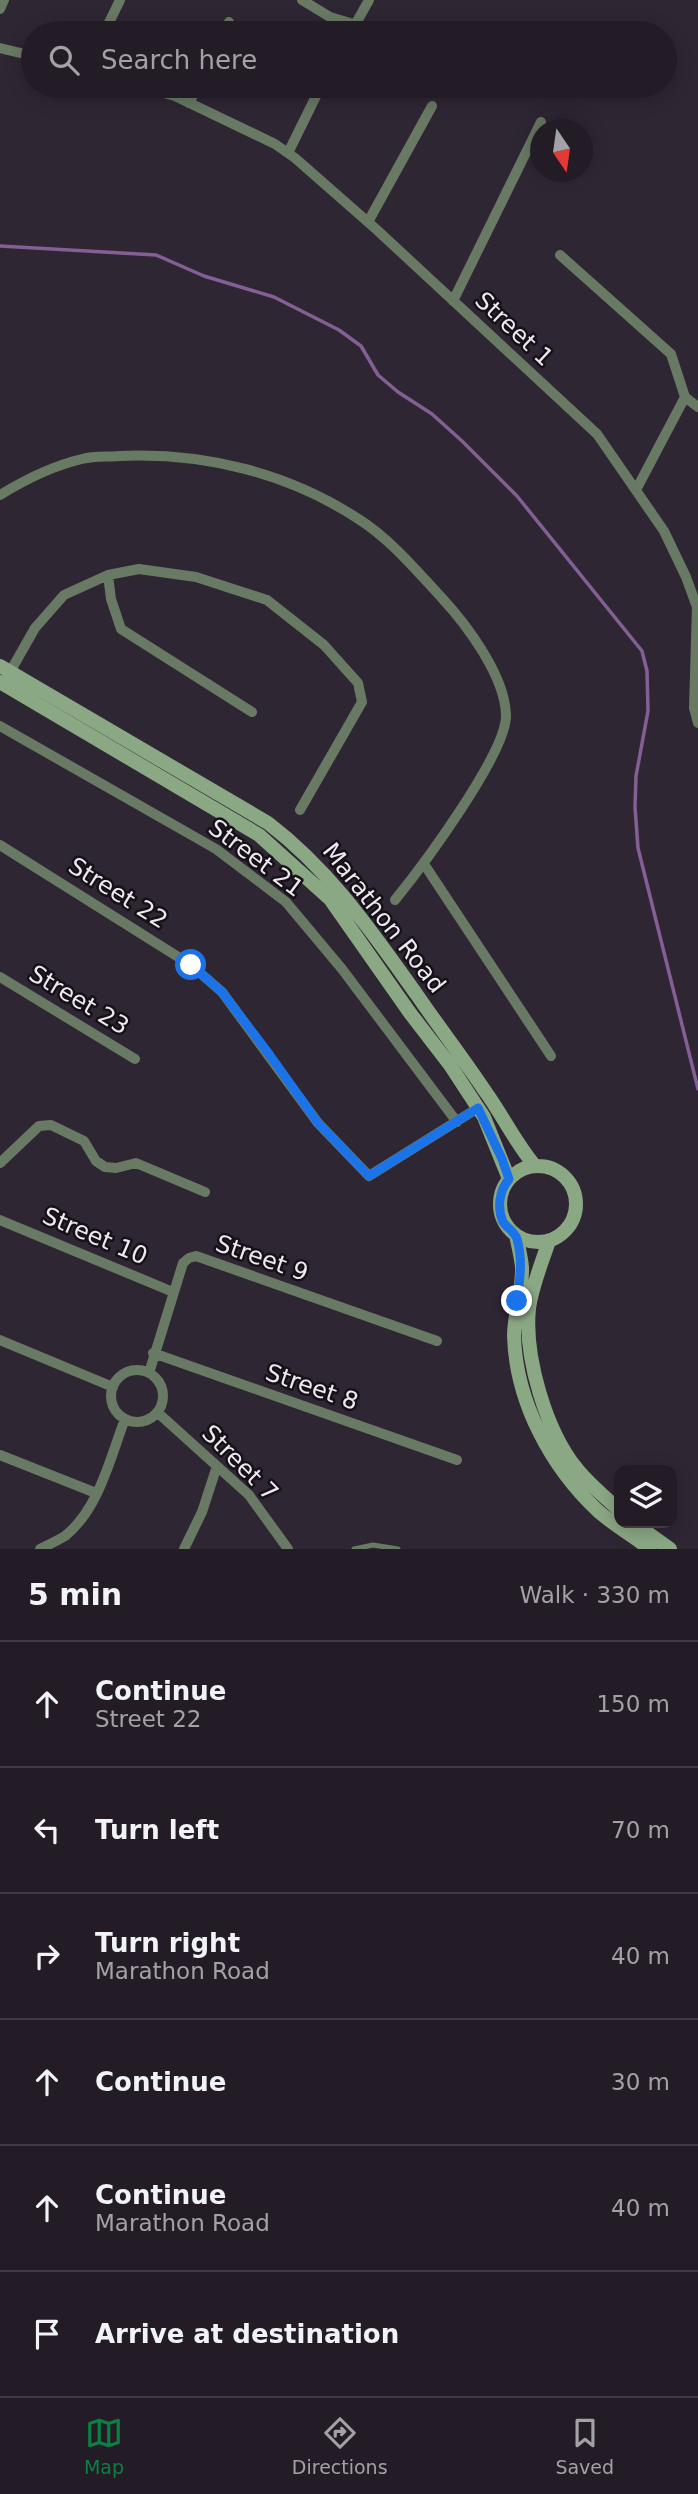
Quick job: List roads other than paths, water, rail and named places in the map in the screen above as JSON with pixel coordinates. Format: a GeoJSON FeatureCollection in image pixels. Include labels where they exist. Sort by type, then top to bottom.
{"type":"FeatureCollection","features":[{"type":"Feature","properties":{"kind":"main road","name":"Marathon Road"},"geometry":{"type":"LineString","coordinates":[[3,674],[259,835],[330,899],[478,1108],[498,1148],[509,1179]]}},
{"type":"Feature","properties":{"kind":"main road","name":"Marathon Road"},"geometry":{"type":"LineString","coordinates":[[3,674],[268,823],[299,847],[340,890],[380,943],[487,1093],[518,1146],[535,1166]]}},
{"type":"Feature","properties":{"kind":"main road"},"geometry":{"type":"LineString","coordinates":[[535,1166],[559,1171],[568,1180],[577,1202],[570,1225],[561,1235],[549,1241],[536,1242],[516,1235],[503,1222],[500,1196],[509,1179],[523,1168],[535,1166]]}},
{"type":"Feature","properties":{"kind":"main road"},"geometry":{"type":"LineString","coordinates":[[516,1235],[522,1268],[514,1336],[525,1394],[539,1433],[552,1457],[575,1488],[600,1512],[645,1544],[670,1549]]}},
{"type":"Feature","properties":{"kind":"main road"},"geometry":{"type":"LineString","coordinates":[[549,1241],[529,1306],[529,1336],[535,1373],[561,1447],[578,1470],[614,1505]]}},
{"type":"Feature","properties":{"kind":"main road"},"geometry":{"type":"LineString","coordinates":[[637,1528],[645,1544]]}},
{"type":"Feature","properties":{"kind":"street"},"geometry":{"type":"LineString","coordinates":[[0,9],[4,0]]}},
{"type":"Feature","properties":{"kind":"street"},"geometry":{"type":"LineString","coordinates":[[110,21],[120,0]]}},
{"type":"Feature","properties":{"kind":"street"},"geometry":{"type":"LineString","coordinates":[[302,0],[330,17],[342,21]]}},
{"type":"Feature","properties":{"kind":"street"},"geometry":{"type":"LineString","coordinates":[[357,21],[369,0]]}},
{"type":"Feature","properties":{"kind":"street"},"geometry":{"type":"LineString","coordinates":[[0,48],[21,53]]}},
{"type":"Feature","properties":{"kind":"street","name":"Street 1"},"geometry":{"type":"LineString","coordinates":[[179,98],[275,144],[288,153],[368,222],[597,434],[664,531],[686,576],[697,607],[694,708],[698,723]]}},
{"type":"Feature","properties":{"kind":"street"},"geometry":{"type":"LineString","coordinates":[[189,103],[192,98]]}},
{"type":"Feature","properties":{"kind":"street"},"geometry":{"type":"LineString","coordinates":[[288,153],[315,98]]}},
{"type":"Feature","properties":{"kind":"street"},"geometry":{"type":"LineString","coordinates":[[368,222],[432,106]]}},
{"type":"Feature","properties":{"kind":"street"},"geometry":{"type":"LineString","coordinates":[[453,301],[530,144]]}},
{"type":"Feature","properties":{"kind":"street"},"geometry":{"type":"LineString","coordinates":[[560,254],[671,354],[685,397],[698,407]]}},
{"type":"Feature","properties":{"kind":"street"},"geometry":{"type":"LineString","coordinates":[[636,490],[685,397]]}},
{"type":"Feature","properties":{"kind":"street"},"geometry":{"type":"LineString","coordinates":[[0,495],[30,476],[84,458],[144,455],[202,458],[269,475],[317,494],[363,522],[408,561],[452,609],[484,654],[497,678],[506,716],[497,750],[424,864],[395,900]]}},
{"type":"Feature","properties":{"kind":"street"},"geometry":{"type":"LineString","coordinates":[[3,674],[35,628],[64,595],[108,575],[139,569],[196,577],[267,600],[324,645],[358,684],[362,702],[300,810]]}},
{"type":"Feature","properties":{"kind":"street"},"geometry":{"type":"LineString","coordinates":[[108,575],[111,599],[121,629],[252,712]]}},
{"type":"Feature","properties":{"kind":"street","name":"Street 21"},"geometry":{"type":"LineString","coordinates":[[0,726],[216,849],[286,902],[342,969],[457,1122]]}},
{"type":"Feature","properties":{"kind":"street","name":"Street 22"},"geometry":{"type":"LineString","coordinates":[[0,845],[191,965],[212,983],[222,992],[269,1054],[318,1123],[369,1176],[457,1122]]}},
{"type":"Feature","properties":{"kind":"street"},"geometry":{"type":"LineString","coordinates":[[424,864],[551,1056]]}},
{"type":"Feature","properties":{"kind":"street","name":"Street 23"},"geometry":{"type":"LineString","coordinates":[[0,977],[135,1059]]}},
{"type":"Feature","properties":{"kind":"street"},"geometry":{"type":"LineString","coordinates":[[457,1122],[478,1108]]}},
{"type":"Feature","properties":{"kind":"street"},"geometry":{"type":"LineString","coordinates":[[0,1163],[39,1126],[51,1125],[84,1140],[96,1161],[105,1167],[116,1168],[136,1163],[205,1192]]}},
{"type":"Feature","properties":{"kind":"street","name":"Street 10"},"geometry":{"type":"LineString","coordinates":[[0,1220],[173,1292]]}},
{"type":"Feature","properties":{"kind":"street","name":"Street 9"},"geometry":{"type":"LineString","coordinates":[[149,1373],[183,1263],[196,1256],[437,1341]]}},
{"type":"Feature","properties":{"kind":"street"},"geometry":{"type":"LineString","coordinates":[[0,1340],[113,1387]]}},
{"type":"Feature","properties":{"kind":"street","name":"Street 8"},"geometry":{"type":"LineString","coordinates":[[153,1353],[457,1460]]}},
{"type":"Feature","properties":{"kind":"street"},"geometry":{"type":"LineString","coordinates":[[138,1370],[149,1373],[158,1380],[162,1402],[157,1412],[147,1419],[136,1422],[125,1419],[117,1413],[113,1405],[113,1387],[119,1378],[128,1372],[138,1370]]}},
{"type":"Feature","properties":{"kind":"street","name":"Street 7"},"geometry":{"type":"LineString","coordinates":[[157,1412],[259,1506],[288,1549]]}},
{"type":"Feature","properties":{"kind":"street"},"geometry":{"type":"LineString","coordinates":[[40,1549],[64,1536],[82,1519],[96,1493],[125,1419]]}},
{"type":"Feature","properties":{"kind":"street"},"geometry":{"type":"LineString","coordinates":[[0,1455],[96,1493]]}},
{"type":"Feature","properties":{"kind":"street"},"geometry":{"type":"LineString","coordinates":[[184,1549],[202,1512],[217,1466]]}},
{"type":"Feature","properties":{"kind":"lane"},"geometry":{"type":"LineString","coordinates":[[354,1549],[373,1545],[398,1549]]}},
{"type":"Feature","properties":{"kind":"waterway"},"geometry":{"type":"LineString","coordinates":[[0,246],[156,255],[204,276],[274,297],[339,330],[361,346],[378,375],[432,414],[517,496],[642,651],[647,671],[648,711],[636,776],[638,848],[698,1089]]}}]}
